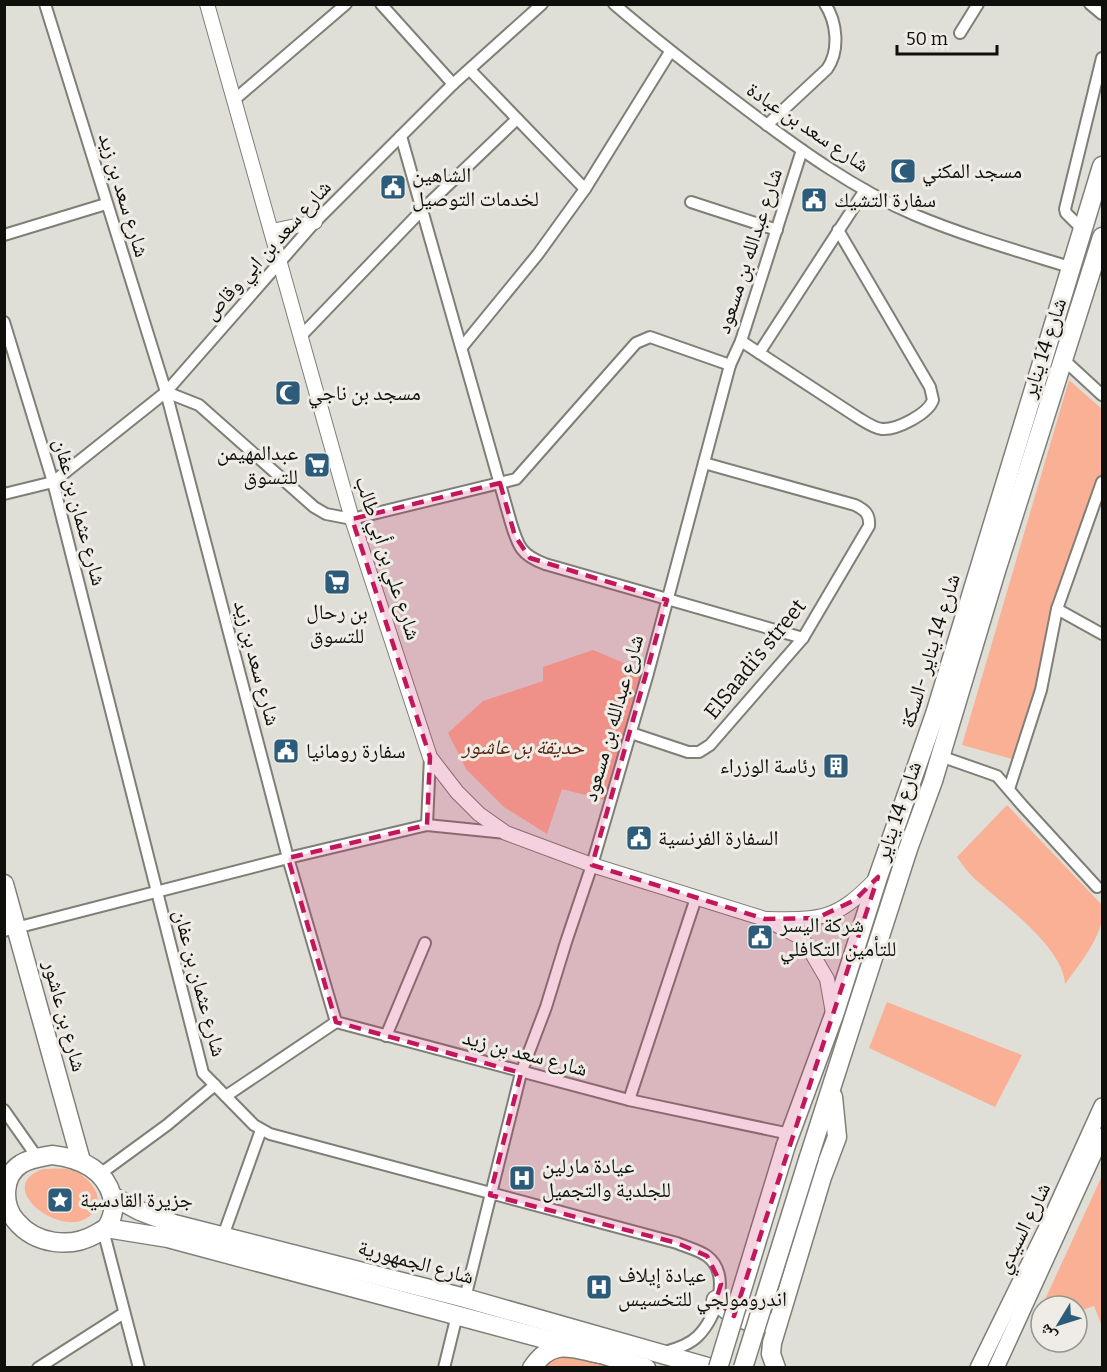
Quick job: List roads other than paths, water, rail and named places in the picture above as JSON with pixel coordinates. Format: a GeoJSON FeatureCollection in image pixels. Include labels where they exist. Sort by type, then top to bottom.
{"type":"FeatureCollection","features":[{"type":"Feature","properties":{"kind":"main road","name":"شارع 14 يناير -السكة"},"geometry":{"type":"LineString","coordinates":[[718,1368],[788,1140],[834,1015],[878,877],[935,714],[1102,166]]}},
{"type":"Feature","properties":{"kind":"main road","name":"شارع 14 يناير"},"geometry":{"type":"LineString","coordinates":[[743,1368],[809,1157],[940,756],[1102,237]]}},
{"type":"Feature","properties":{"kind":"main road","name":"شارع بن عاشور"},"geometry":{"type":"LineString","coordinates":[[4,884],[11,930],[81,1161]]}},
{"type":"Feature","properties":{"kind":"main road"},"geometry":{"type":"LineString","coordinates":[[776,1368],[771,1354],[772,1343],[822,1177],[837,1137],[833,1086]]}},
{"type":"Feature","properties":{"kind":"main road","name":"شارع السيدي"},"geometry":{"type":"LineString","coordinates":[[978,1368],[1049,1223],[1102,1106]]}},
{"type":"Feature","properties":{"kind":"main road","name":"شارع السيدي"},"geometry":{"type":"LineString","coordinates":[[996,1368],[1102,1136]]}},
{"type":"Feature","properties":{"kind":"main road"},"geometry":{"type":"LineString","coordinates":[[52,1155],[66,1156],[81,1161],[100,1174],[108,1184],[114,1210],[104,1229],[84,1240],[53,1242],[37,1237],[8,1215],[5,1192],[12,1172],[21,1162],[52,1155]]}},
{"type":"Feature","properties":{"kind":"main road","name":"شارع الجمهورية"},"geometry":{"type":"LineString","coordinates":[[112,1196],[140,1211],[174,1224],[465,1298],[711,1368]]}},
{"type":"Feature","properties":{"kind":"main road","name":"شارع الجمهورية"},"geometry":{"type":"LineString","coordinates":[[104,1229],[168,1238],[646,1368]]}},
{"type":"Feature","properties":{"kind":"main road"},"geometry":{"type":"LineString","coordinates":[[716,1300],[726,1311],[738,1318],[765,1323],[779,1320]]}},
{"type":"Feature","properties":{"kind":"main road"},"geometry":{"type":"LineString","coordinates":[[532,1368],[545,1352],[555,1347],[601,1354]]}},
{"type":"Feature","properties":{"kind":"street","name":"شارع سعد بن زيد"},"geometry":{"type":"LineString","coordinates":[[45,4],[166,392],[288,858],[336,1022],[522,1073],[788,1140]]}},
{"type":"Feature","properties":{"kind":"street","name":"شارع علي بن أبي طالب"},"geometry":{"type":"LineString","coordinates":[[207,4],[352,519],[430,757],[457,792],[479,814],[506,833],[592,865],[765,919],[798,936],[807,945],[827,979],[834,1015]]}},
{"type":"Feature","properties":{"kind":"street"},"geometry":{"type":"LineString","coordinates":[[234,100],[346,4]]}},
{"type":"Feature","properties":{"kind":"street"},"geometry":{"type":"LineString","coordinates":[[381,4],[453,84]]}},
{"type":"Feature","properties":{"kind":"street","name":"شارع سعد بن ابي وقاص"},"geometry":{"type":"LineString","coordinates":[[4,494],[53,482],[166,392],[315,222],[453,84],[542,4]]}},
{"type":"Feature","properties":{"kind":"street","name":"شارع سعد بن عبادة"},"geometry":{"type":"LineString","coordinates":[[614,4],[670,52],[767,125],[865,190],[924,218],[1070,267]]}},
{"type":"Feature","properties":{"kind":"street"},"geometry":{"type":"LineString","coordinates":[[767,125],[831,63],[835,38],[825,4]]}},
{"type":"Feature","properties":{"kind":"street"},"geometry":{"type":"LineString","coordinates":[[960,33],[978,4]]}},
{"type":"Feature","properties":{"kind":"street"},"geometry":{"type":"LineString","coordinates":[[1090,4],[1102,14]]}},
{"type":"Feature","properties":{"kind":"street"},"geometry":{"type":"LineString","coordinates":[[462,347],[538,254],[585,189],[670,52]]}},
{"type":"Feature","properties":{"kind":"street"},"geometry":{"type":"LineString","coordinates":[[1082,229],[1066,213],[1065,209],[1102,58]]}},
{"type":"Feature","properties":{"kind":"street"},"geometry":{"type":"LineString","coordinates":[[470,69],[585,189]]}},
{"type":"Feature","properties":{"kind":"street"},"geometry":{"type":"LineString","coordinates":[[300,338],[423,209],[517,119]]}},
{"type":"Feature","properties":{"kind":"street"},"geometry":{"type":"LineString","coordinates":[[401,136],[515,536],[521,549],[530,558],[803,638]]}},
{"type":"Feature","properties":{"kind":"street","name":"شارع عبدالله بن مسعود"},"geometry":{"type":"LineString","coordinates":[[465,1298],[522,1073],[592,865],[631,733],[730,365],[741,341],[802,150]]}},
{"type":"Feature","properties":{"kind":"street"},"geometry":{"type":"LineString","coordinates":[[759,353],[865,190]]}},
{"type":"Feature","properties":{"kind":"street"},"geometry":{"type":"LineString","coordinates":[[691,202],[777,230]]}},
{"type":"Feature","properties":{"kind":"street"},"geometry":{"type":"LineString","coordinates":[[4,235],[106,204]]}},
{"type":"Feature","properties":{"kind":"street"},"geometry":{"type":"LineString","coordinates":[[272,231],[315,222]]}},
{"type":"Feature","properties":{"kind":"street"},"geometry":{"type":"LineString","coordinates":[[741,341],[875,428],[895,428],[926,411],[933,399],[930,387],[838,230]]}},
{"type":"Feature","properties":{"kind":"street","name":"شارع عثمان بن عفان"},"geometry":{"type":"LineString","coordinates":[[4,322],[53,482],[205,1077],[261,1130],[282,1138],[676,1243],[707,1256],[716,1268],[721,1284],[709,1320],[696,1338],[682,1347],[663,1353]]}},
{"type":"Feature","properties":{"kind":"street"},"geometry":{"type":"LineString","coordinates":[[166,392],[199,405],[314,507],[326,514],[352,519],[516,479],[636,343],[643,338],[650,337],[730,365]]}},
{"type":"Feature","properties":{"kind":"street"},"geometry":{"type":"LineString","coordinates":[[1064,360],[1102,395]]}},
{"type":"Feature","properties":{"kind":"street","name":"ElSaadi’s street"},"geometry":{"type":"LineString","coordinates":[[631,733],[688,752],[705,750],[803,638],[869,526],[870,519],[867,513],[855,506],[704,463]]}},
{"type":"Feature","properties":{"kind":"street"},"geometry":{"type":"LineString","coordinates":[[1009,789],[1041,690],[1058,609],[1102,482]]}},
{"type":"Feature","properties":{"kind":"street"},"geometry":{"type":"LineString","coordinates":[[1058,609],[1102,634]]}},
{"type":"Feature","properties":{"kind":"street"},"geometry":{"type":"LineString","coordinates":[[940,756],[998,776],[1097,887]]}},
{"type":"Feature","properties":{"kind":"street"},"geometry":{"type":"LineString","coordinates":[[427,825],[430,757]]}},
{"type":"Feature","properties":{"kind":"street"},"geometry":{"type":"LineString","coordinates":[[11,930],[288,858],[427,825],[506,833]]}},
{"type":"Feature","properties":{"kind":"street","name":"شارع علي بن أبي طالب"},"geometry":{"type":"LineString","coordinates":[[765,919],[802,920],[829,915],[855,900],[878,877]]}},
{"type":"Feature","properties":{"kind":"street"},"geometry":{"type":"LineString","coordinates":[[629,1100],[696,898]]}},
{"type":"Feature","properties":{"kind":"street"},"geometry":{"type":"LineString","coordinates":[[386,1036],[425,942]]}},
{"type":"Feature","properties":{"kind":"street"},"geometry":{"type":"LineString","coordinates":[[226,1096],[336,1022]]}},
{"type":"Feature","properties":{"kind":"street"},"geometry":{"type":"LineString","coordinates":[[100,1174],[167,1125],[215,1085]]}},
{"type":"Feature","properties":{"kind":"street"},"geometry":{"type":"LineString","coordinates":[[4,1110],[21,1162]]}},
{"type":"Feature","properties":{"kind":"street"},"geometry":{"type":"LineString","coordinates":[[223,1236],[261,1130]]}},
{"type":"Feature","properties":{"kind":"street"},"geometry":{"type":"LineString","coordinates":[[104,1229],[139,1368]]}},
{"type":"Feature","properties":{"kind":"street"},"geometry":{"type":"LineString","coordinates":[[38,1368],[124,1313]]}},
{"type":"Feature","properties":{"kind":"street"},"geometry":{"type":"LineString","coordinates":[[444,1368],[457,1315]]}},
{"type":"Feature","properties":{"kind":"place","name":"مسجد المكني"},"geometry":{"type":"Point","coordinates":[903,171]}},
{"type":"Feature","properties":{"kind":"place","name":"الشاهين لخدمات التوصيل"},"geometry":{"type":"Point","coordinates":[393,187]}},
{"type":"Feature","properties":{"kind":"place","name":"سفارة التشيك"},"geometry":{"type":"Point","coordinates":[814,200]}},
{"type":"Feature","properties":{"kind":"place","name":"مسجد بن ناجي"},"geometry":{"type":"Point","coordinates":[288,393]}},
{"type":"Feature","properties":{"kind":"place","name":"عبدالمهيمن للتسوق"},"geometry":{"type":"Point","coordinates":[317,465]}},
{"type":"Feature","properties":{"kind":"place","name":"بن رحال للتسوق"},"geometry":{"type":"Point","coordinates":[337,582]}},
{"type":"Feature","properties":{"kind":"place","name":"سفارة رومانيا"},"geometry":{"type":"Point","coordinates":[286,751]}},
{"type":"Feature","properties":{"kind":"place","name":"رئاسة الوزراء"},"geometry":{"type":"Point","coordinates":[836,766]}},
{"type":"Feature","properties":{"kind":"place","name":"السفارة الفرنسية"},"geometry":{"type":"Point","coordinates":[639,838]}},
{"type":"Feature","properties":{"kind":"place","name":"شركة اليسر للتأمين التكافلي"},"geometry":{"type":"Point","coordinates":[760,937]}},
{"type":"Feature","properties":{"kind":"place","name":"عيادة مارلين للجلدية والتجميل"},"geometry":{"type":"Point","coordinates":[522,1178]}},
{"type":"Feature","properties":{"kind":"place","name":"جزيرة القادسية"},"geometry":{"type":"Point","coordinates":[60,1200]}},
{"type":"Feature","properties":{"kind":"place","name":"عيادة إيلاف اندرومولجي للتخسيس"},"geometry":{"type":"Point","coordinates":[599,1287]}},
{"type":"Feature","properties":{"kind":"park label","name":"حديقة بن عاشور"},"geometry":{"type":"Point","coordinates":[523,747]}}]}
